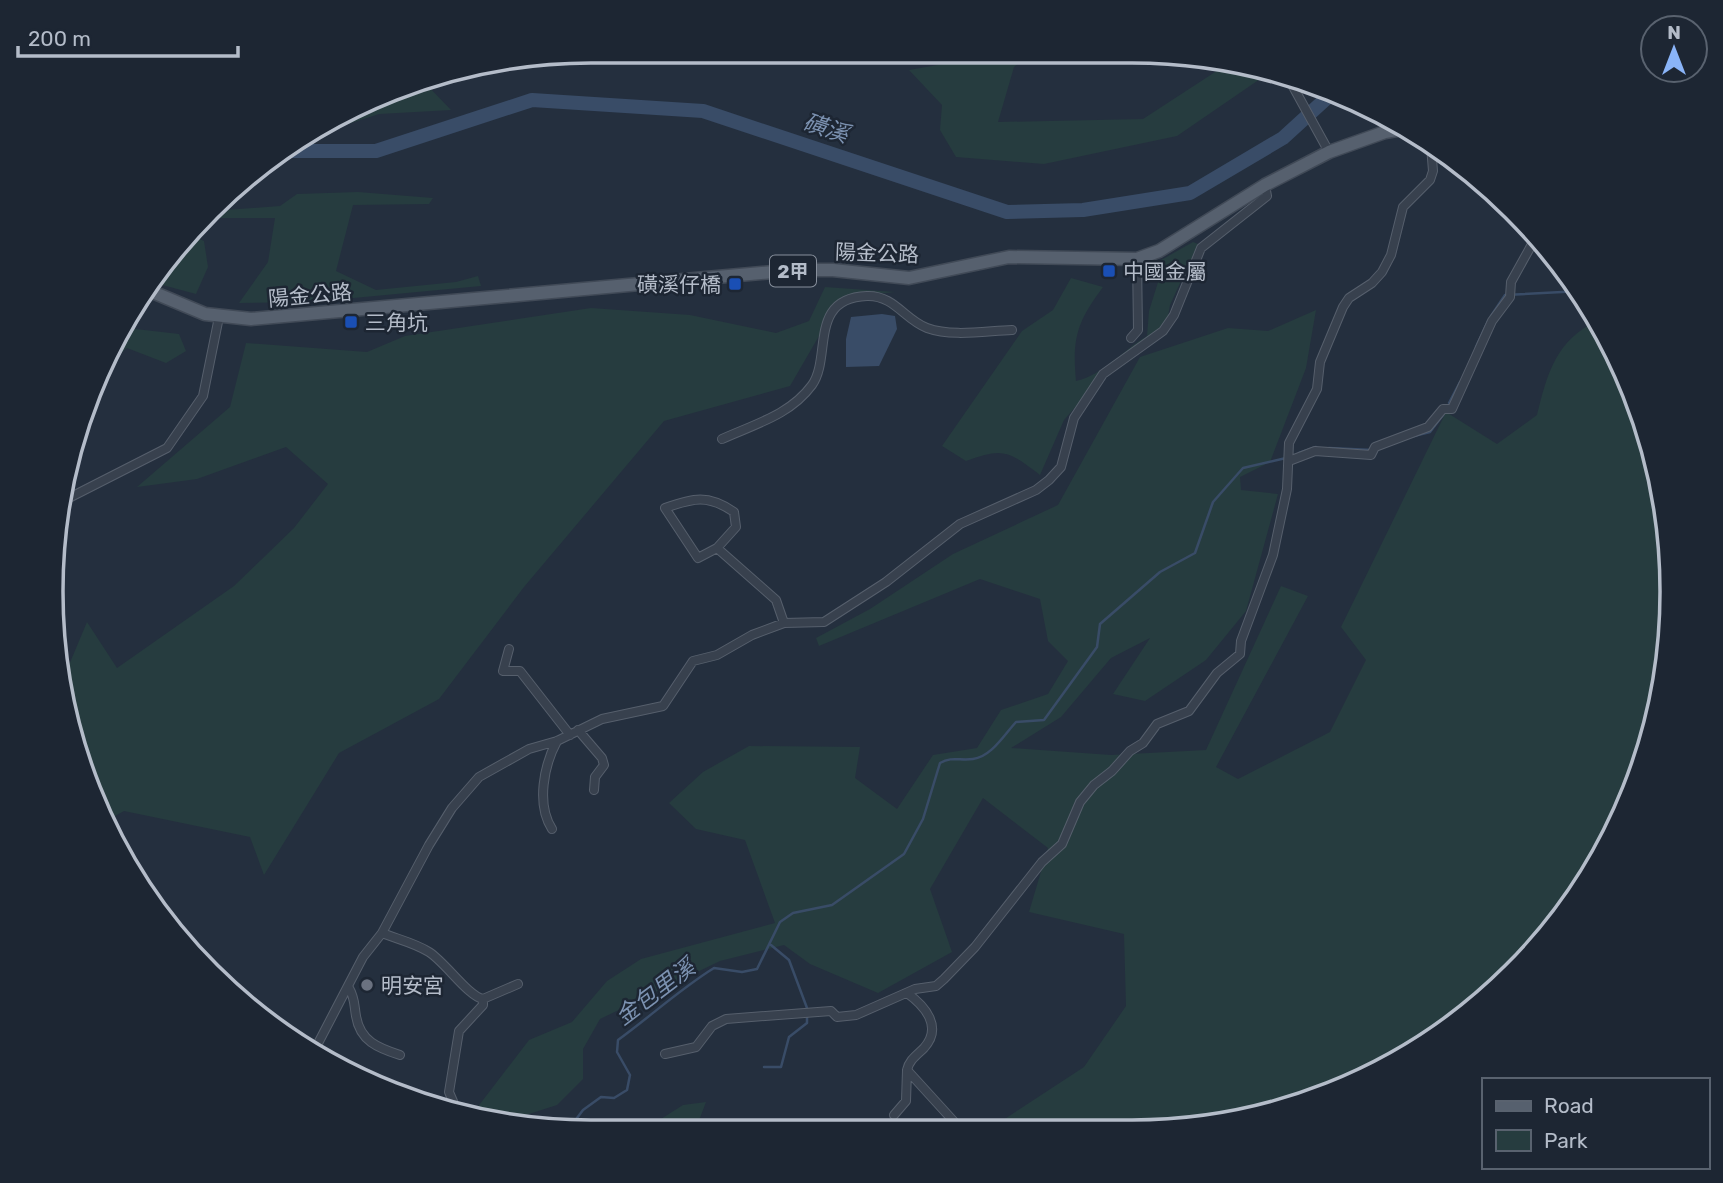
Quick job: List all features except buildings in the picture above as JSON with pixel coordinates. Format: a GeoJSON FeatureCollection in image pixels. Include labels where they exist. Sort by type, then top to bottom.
{"type":"FeatureCollection","features":[{"type":"Feature","properties":{"kind":"main road","name":"陽金公路"},"geometry":{"type":"LineString","coordinates":[[156,293],[205,314],[251,319],[795,270],[833,270],[909,278],[1009,257],[1137,259],[1160,251],[1265,185],[1329,152],[1390,131]]}},
{"type":"Feature","properties":{"kind":"street"},"geometry":{"type":"LineString","coordinates":[[1294,89],[1329,152]]}},
{"type":"Feature","properties":{"kind":"street"},"geometry":{"type":"LineString","coordinates":[[665,1054],[696,1047],[717,1021],[831,1011],[837,1017],[845,1018],[915,989],[928,989],[944,979],[975,947],[1042,862],[1062,844],[1080,802],[1094,785],[1112,771],[1130,751],[1143,743],[1157,724],[1189,711],[1217,673],[1240,654],[1241,641],[1273,555],[1287,489],[1288,456],[1302,413],[1317,389],[1320,362],[1349,298],[1372,283],[1382,272],[1391,255],[1403,207],[1430,180],[1433,171],[1432,157]]}},
{"type":"Feature","properties":{"kind":"street"},"geometry":{"type":"LineString","coordinates":[[318,1044],[363,957],[382,933],[452,808],[479,777],[529,749],[557,741],[602,719],[663,706],[693,661],[717,655],[752,635],[784,623],[824,622],[887,582],[960,524],[1036,490],[1061,467],[1074,418],[1103,374],[1169,323],[1201,248],[1267,196],[1265,185]]}},
{"type":"Feature","properties":{"kind":"street"},"geometry":{"type":"LineString","coordinates":[[1288,456],[1315,451],[1374,450],[1391,439],[1428,427],[1443,409],[1452,409],[1492,321],[1510,293],[1532,246]]}},
{"type":"Feature","properties":{"kind":"street"},"geometry":{"type":"LineString","coordinates":[[1131,338],[1138,330],[1137,259]]}},
{"type":"Feature","properties":{"kind":"street"},"geometry":{"type":"LineString","coordinates":[[722,439],[785,412],[798,401],[819,371],[821,341],[831,315],[839,304],[853,298],[882,298],[924,327],[942,332],[1012,330]]}},
{"type":"Feature","properties":{"kind":"street"},"geometry":{"type":"LineString","coordinates":[[72,497],[167,448],[203,396],[219,317]]}},
{"type":"Feature","properties":{"kind":"street"},"geometry":{"type":"LineString","coordinates":[[694,497],[721,503],[734,512],[736,527],[717,548],[698,558],[665,508],[694,497]]}},
{"type":"Feature","properties":{"kind":"street"},"geometry":{"type":"LineString","coordinates":[[717,548],[776,600],[784,623]]}},
{"type":"Feature","properties":{"kind":"street"},"geometry":{"type":"LineString","coordinates":[[509,649],[503,671],[520,671],[569,735]]}},
{"type":"Feature","properties":{"kind":"street"},"geometry":{"type":"LineString","coordinates":[[578,730],[602,758],[604,765],[595,777],[594,790]]}},
{"type":"Feature","properties":{"kind":"street"},"geometry":{"type":"LineString","coordinates":[[552,830],[547,822],[542,790],[549,755],[557,741]]}},
{"type":"Feature","properties":{"kind":"street"},"geometry":{"type":"LineString","coordinates":[[382,933],[429,952],[453,971],[475,997],[482,999],[518,984]]}},
{"type":"Feature","properties":{"kind":"street"},"geometry":{"type":"LineString","coordinates":[[349,988],[355,999],[358,1025],[369,1044],[400,1055]]}},
{"type":"Feature","properties":{"kind":"street"},"geometry":{"type":"LineString","coordinates":[[894,1115],[906,1101],[907,1070],[926,1045],[933,1028],[925,1006],[907,993]]}},
{"type":"Feature","properties":{"kind":"street"},"geometry":{"type":"LineString","coordinates":[[453,1101],[449,1092],[459,1031],[482,1005],[482,999]]}},
{"type":"Feature","properties":{"kind":"street"},"geometry":{"type":"LineString","coordinates":[[907,1070],[953,1120]]}},
{"type":"Feature","properties":{"kind":"green space"},"geometry":{"type":"Polygon","coordinates":[[[949,63],[1018,63],[1014,67],[998,122],[1143,119],[1217,70],[1260,79],[1177,136],[1044,164],[956,157],[940,130],[942,105],[909,70],[949,63]]]}},
{"type":"Feature","properties":{"kind":"green space"},"geometry":{"type":"Polygon","coordinates":[[[430,88],[451,110],[379,114],[343,126],[389,103],[430,88]]]}},
{"type":"Feature","properties":{"kind":"green space"},"geometry":{"type":"Polygon","coordinates":[[[358,192],[433,198],[429,204],[353,205],[336,271],[376,290],[456,282],[478,276],[481,286],[311,302],[239,303],[268,262],[275,218],[218,218],[226,210],[280,206],[297,194],[358,192]]]}},
{"type":"Feature","properties":{"kind":"green space"},"geometry":{"type":"Polygon","coordinates":[[[198,238],[204,241],[208,267],[196,294],[161,285],[198,238]]]}},
{"type":"Feature","properties":{"kind":"green space"},"geometry":{"type":"Polygon","coordinates":[[[1193,242],[1198,244],[1170,305],[1167,322],[1093,387],[1064,420],[1040,475],[1013,456],[998,453],[966,461],[942,446],[1022,331],[1053,310],[1071,278],[1103,287],[1087,310],[1078,331],[1075,353],[1076,381],[1104,368],[1147,336],[1149,311],[1159,279],[1147,274],[1147,268],[1193,242]]]}},
{"type":"Feature","properties":{"kind":"green space"},"geometry":{"type":"Polygon","coordinates":[[[825,287],[895,292],[841,298],[790,386],[664,421],[524,587],[439,699],[339,753],[264,875],[250,837],[124,811],[114,817],[103,794],[81,728],[69,665],[87,622],[117,668],[234,586],[294,528],[328,484],[286,447],[197,479],[137,487],[230,407],[246,343],[367,352],[405,336],[591,308],[690,315],[776,333],[809,321],[825,287]]]}},
{"type":"Feature","properties":{"kind":"green space"},"geometry":{"type":"Polygon","coordinates":[[[1316,310],[1306,368],[1270,462],[1240,477],[1241,490],[1278,494],[1246,611],[1206,660],[1145,701],[1113,694],[1150,638],[1111,658],[1061,717],[1011,748],[1111,755],[1206,750],[1281,586],[1308,596],[1216,767],[1238,779],[1330,732],[1366,660],[1341,627],[1446,412],[1497,444],[1537,415],[1555,360],[1572,338],[1588,326],[1620,389],[1650,488],[1659,557],[1659,626],[1655,660],[1650,695],[1632,761],[1605,825],[1589,856],[1551,913],[1505,965],[1480,989],[1425,1031],[1365,1065],[1301,1092],[1235,1110],[1166,1119],[1003,1120],[1084,1067],[1126,1006],[1124,934],[1029,912],[1048,848],[983,798],[930,889],[952,952],[878,993],[810,964],[784,945],[720,961],[600,1019],[583,1049],[583,1079],[557,1105],[525,1115],[477,1107],[529,1040],[572,1022],[607,981],[641,959],[775,923],[745,840],[696,829],[669,803],[703,772],[749,746],[860,747],[855,778],[897,809],[933,755],[977,748],[1001,710],[1048,694],[1068,661],[1048,641],[1040,599],[980,579],[819,646],[816,638],[870,609],[953,554],[1058,505],[1140,357],[1228,328],[1268,331],[1316,310]]]}},
{"type":"Feature","properties":{"kind":"green space"},"geometry":{"type":"Polygon","coordinates":[[[133,329],[179,334],[186,351],[166,363],[127,348],[120,354],[133,329]]]}},
{"type":"Feature","properties":{"kind":"green space"},"geometry":{"type":"Polygon","coordinates":[[[706,1102],[699,1120],[659,1120],[683,1105],[706,1102]]]}},
{"type":"Feature","properties":{"kind":"water"},"geometry":{"type":"Polygon","coordinates":[[[882,314],[895,316],[897,329],[879,366],[846,367],[846,339],[851,317],[882,314]]]}},
{"type":"Feature","properties":{"kind":"waterway","name":"磺溪"},"geometry":{"type":"LineString","coordinates":[[300,151],[376,151],[532,100],[703,111],[1007,212],[1083,210],[1190,193],[1283,138],[1325,100]]}},
{"type":"Feature","properties":{"kind":"waterway","name":"金包里溪"},"geometry":{"type":"LineString","coordinates":[[1491,316],[1505,295],[1567,292]]}},
{"type":"Feature","properties":{"kind":"waterway","name":"金包里溪"},"geometry":{"type":"LineString","coordinates":[[1476,347],[1488,321]]}},
{"type":"Feature","properties":{"kind":"waterway","name":"金包里溪"},"geometry":{"type":"LineString","coordinates":[[1449,403],[1460,382]]}},
{"type":"Feature","properties":{"kind":"waterway","name":"金包里溪"},"geometry":{"type":"LineString","coordinates":[[1414,436],[1430,432],[1443,415]]}},
{"type":"Feature","properties":{"kind":"waterway","name":"金包里溪"},"geometry":{"type":"LineString","coordinates":[[1299,453],[1316,447]]}},
{"type":"Feature","properties":{"kind":"waterway","name":"金包里溪"},"geometry":{"type":"LineString","coordinates":[[1329,448],[1372,450]]}},
{"type":"Feature","properties":{"kind":"waterway","name":"金包里溪"},"geometry":{"type":"LineString","coordinates":[[576,1120],[583,1110],[601,1097],[614,1098],[627,1090],[630,1075],[617,1052],[618,1040],[714,968],[742,972],[757,969],[780,922],[793,913],[832,905],[904,854],[923,819],[940,763],[980,757],[997,745],[1016,722],[1044,720],[1097,647],[1100,624],[1160,572],[1195,553],[1213,502],[1243,468],[1286,458]]}},
{"type":"Feature","properties":{"kind":"waterway"},"geometry":{"type":"LineString","coordinates":[[764,1067],[781,1067],[789,1037],[807,1023],[807,1008],[789,960],[771,945]]}},
{"type":"Feature","properties":{"kind":"place","name":"中國金屬"},"geometry":{"type":"Point","coordinates":[1109,271]}},
{"type":"Feature","properties":{"kind":"place","name":"磺溪仔橋"},"geometry":{"type":"Point","coordinates":[735,284]}},
{"type":"Feature","properties":{"kind":"place","name":"三角坑"},"geometry":{"type":"Point","coordinates":[351,322]}},
{"type":"Feature","properties":{"kind":"place","name":"明安宮"},"geometry":{"type":"Point","coordinates":[367,985]}}]}
